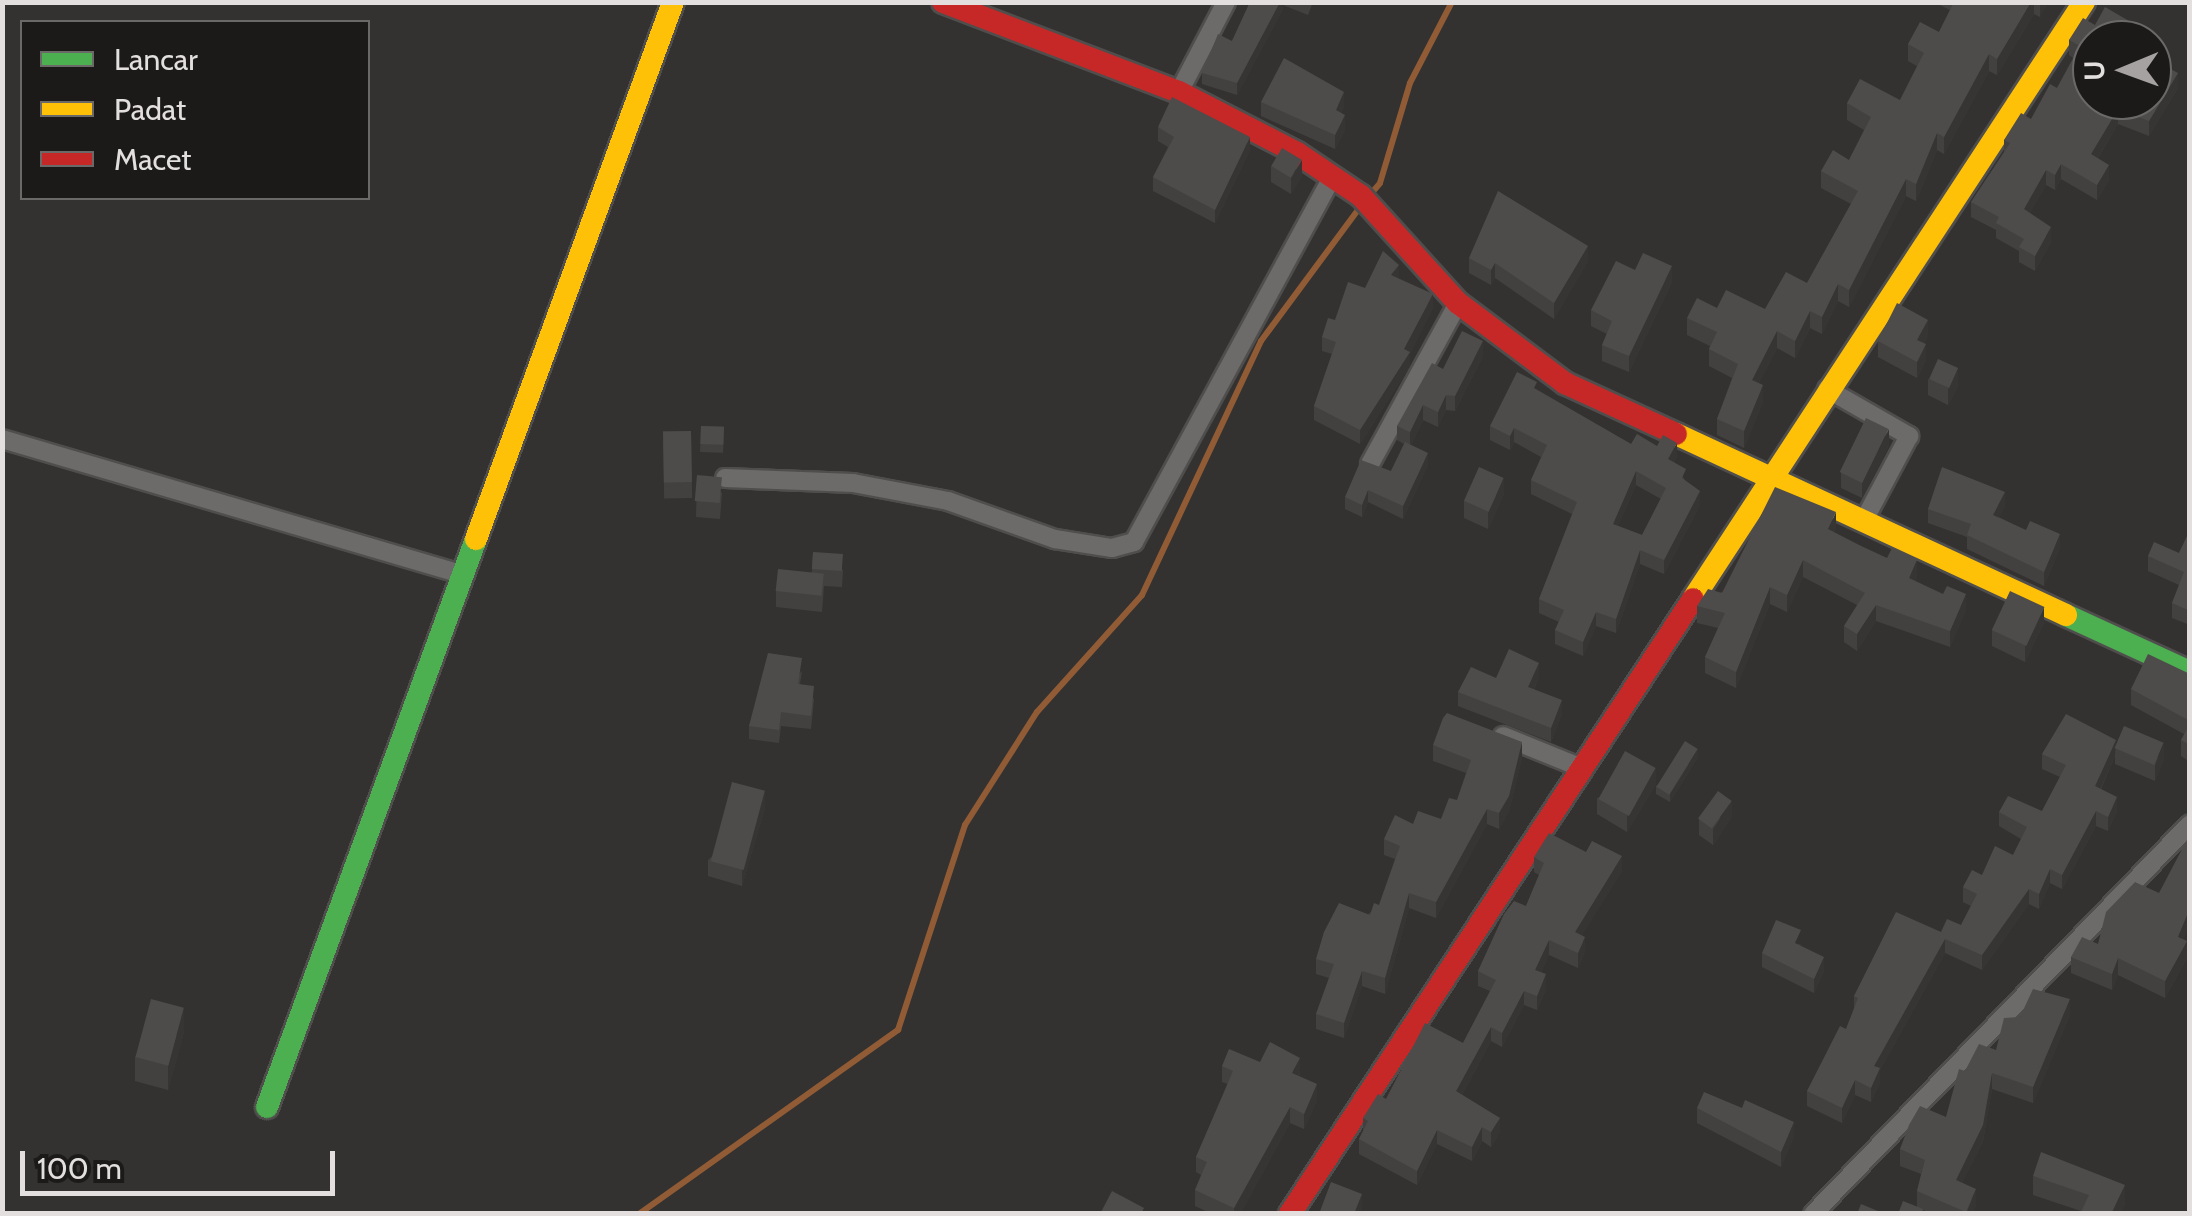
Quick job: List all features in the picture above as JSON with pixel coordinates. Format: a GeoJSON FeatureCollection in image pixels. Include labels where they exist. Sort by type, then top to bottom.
{"type":"FeatureCollection","features":[{"type":"Feature","properties":{"kind":"street"},"geometry":{"type":"LineString","coordinates":[[268,1107],[672,2]]}},
{"type":"Feature","properties":{"kind":"street"},"geometry":{"type":"LineString","coordinates":[[943,2],[1179,92],[1332,178],[1367,202],[1458,303],[1565,383],[2190,672]]}},
{"type":"Feature","properties":{"kind":"street"},"geometry":{"type":"LineString","coordinates":[[1179,92],[1226,2]]}},
{"type":"Feature","properties":{"kind":"street"},"geometry":{"type":"LineString","coordinates":[[1290,1214],[2084,2]]}},
{"type":"Feature","properties":{"kind":"street"},"geometry":{"type":"LineString","coordinates":[[726,478],[853,483],[948,501],[1054,538],[1112,548],[1134,542],[1332,178]]}},
{"type":"Feature","properties":{"kind":"street"},"geometry":{"type":"LineString","coordinates":[[1370,464],[1458,303]]}},
{"type":"Feature","properties":{"kind":"street"},"geometry":{"type":"LineString","coordinates":[[1827,389],[1908,436],[1863,522]]}},
{"type":"Feature","properties":{"kind":"street"},"geometry":{"type":"LineString","coordinates":[[2,439],[460,574]]}},
{"type":"Feature","properties":{"kind":"street"},"geometry":{"type":"LineString","coordinates":[[1488,731],[1582,768]]}},
{"type":"Feature","properties":{"kind":"street"},"geometry":{"type":"LineString","coordinates":[[1813,1214],[2190,824]]}},
{"type":"Feature","properties":{"kind":"building"},"geometry":{"type":"Polygon","coordinates":[[[1250,2],[1280,2],[1237,83],[1202,73],[1218,34],[1232,41],[1250,2]]]}},
{"type":"Feature","properties":{"kind":"building"},"geometry":{"type":"Polygon","coordinates":[[[1954,2],[2031,2],[1997,59],[1989,54],[1944,137],[1937,133],[1916,184],[1906,179],[1849,290],[1838,284],[1822,317],[1810,311],[1795,341],[1777,331],[1752,380],[1763,385],[1744,431],[1717,419],[1738,364],[1709,349],[1717,332],[1687,318],[1697,298],[1717,308],[1726,290],[1765,309],[1786,272],[1807,283],[1858,191],[1821,171],[1833,150],[1849,160],[1871,117],[1847,103],[1860,79],[1900,100],[1924,53],[1908,44],[1920,22],[1939,32],[1954,2]]]}},
{"type":"Feature","properties":{"kind":"building"},"geometry":{"type":"Polygon","coordinates":[[[2105,7],[2127,20],[2098,20],[2105,7]]]}},
{"type":"Feature","properties":{"kind":"building"},"geometry":{"type":"Polygon","coordinates":[[[1284,58],[1344,92],[1336,110],[1345,115],[1335,135],[1261,102],[1284,58]]]}},
{"type":"Feature","properties":{"kind":"building"},"geometry":{"type":"Polygon","coordinates":[[[2072,61],[2072,120],[2111,120],[2091,154],[2109,165],[2097,185],[2061,164],[2055,175],[2046,170],[2024,209],[2051,227],[2035,256],[2019,247],[2024,239],[1996,223],[1999,217],[1971,202],[2010,143],[2004,140],[2021,113],[2031,119],[2050,84],[2057,88],[2072,61]]]}},
{"type":"Feature","properties":{"kind":"building"},"geometry":{"type":"Polygon","coordinates":[[[1172,97],[1250,137],[1215,210],[1153,177],[1174,137],[1158,127],[1172,97]]]}},
{"type":"Feature","properties":{"kind":"building"},"geometry":{"type":"Polygon","coordinates":[[[1282,148],[1302,160],[1291,178],[1271,166],[1282,148]]]}},
{"type":"Feature","properties":{"kind":"building"},"geometry":{"type":"Polygon","coordinates":[[[1498,191],[1588,246],[1554,303],[1495,263],[1491,270],[1469,258],[1498,191]]]}},
{"type":"Feature","properties":{"kind":"building"},"geometry":{"type":"Polygon","coordinates":[[[1383,251],[1399,265],[1391,275],[1433,294],[1404,349],[1410,352],[1360,430],[1314,406],[1336,342],[1322,337],[1328,318],[1335,320],[1348,282],[1365,288],[1383,251]]]}},
{"type":"Feature","properties":{"kind":"building"},"geometry":{"type":"Polygon","coordinates":[[[1643,253],[1672,266],[1629,356],[1602,345],[1612,321],[1591,310],[1616,261],[1635,270],[1643,253]]]}},
{"type":"Feature","properties":{"kind":"building"},"geometry":{"type":"Polygon","coordinates":[[[1897,303],[1928,320],[1917,340],[1926,344],[1917,362],[1878,341],[1897,303]]]}},
{"type":"Feature","properties":{"kind":"building"},"geometry":{"type":"Polygon","coordinates":[[[1462,331],[1483,341],[1455,396],[1446,395],[1438,412],[1423,405],[1410,432],[1397,426],[1432,363],[1443,369],[1462,331]]]}},
{"type":"Feature","properties":{"kind":"building"},"geometry":{"type":"Polygon","coordinates":[[[1938,359],[1958,368],[1949,388],[1929,379],[1938,359]]]}},
{"type":"Feature","properties":{"kind":"building"},"geometry":{"type":"Polygon","coordinates":[[[1517,372],[1537,382],[1534,388],[1631,444],[1637,434],[1657,446],[1663,435],[1677,443],[1668,459],[1686,469],[1682,478],[1700,491],[1664,560],[1640,550],[1616,619],[1596,612],[1583,642],[1555,630],[1564,610],[1539,599],[1577,502],[1531,480],[1547,445],[1514,428],[1510,436],[1490,426],[1517,372]],[[1636,471],[1613,524],[1642,535],[1666,488],[1636,471]]]}},
{"type":"Feature","properties":{"kind":"building"},"geometry":{"type":"Polygon","coordinates":[[[1866,418],[1888,429],[1862,483],[1840,472],[1866,418]]]}},
{"type":"Feature","properties":{"kind":"building"},"geometry":{"type":"Polygon","coordinates":[[[701,426],[724,427],[723,445],[700,444],[701,426]]]}},
{"type":"Feature","properties":{"kind":"building"},"geometry":{"type":"Polygon","coordinates":[[[663,431],[691,431],[692,482],[664,482],[663,431]]]}},
{"type":"Feature","properties":{"kind":"building"},"geometry":{"type":"Polygon","coordinates":[[[1405,442],[1428,453],[1403,506],[1368,490],[1362,505],[1345,497],[1361,460],[1391,471],[1405,442]]]}},
{"type":"Feature","properties":{"kind":"building"},"geometry":{"type":"Polygon","coordinates":[[[1479,467],[1504,478],[1489,512],[1464,501],[1479,467]]]}},
{"type":"Feature","properties":{"kind":"building"},"geometry":{"type":"Polygon","coordinates":[[[1942,467],[2005,492],[1993,515],[2026,530],[2030,521],[2060,534],[2044,572],[1967,535],[1971,524],[1928,509],[1942,467]]]}},
{"type":"Feature","properties":{"kind":"building"},"geometry":{"type":"Polygon","coordinates":[[[697,475],[722,477],[720,503],[695,501],[697,475]]]}},
{"type":"Feature","properties":{"kind":"building"},"geometry":{"type":"Polygon","coordinates":[[[1775,487],[1836,512],[1828,529],[1859,545],[1887,558],[1892,548],[1917,560],[1909,578],[1943,594],[1947,586],[1966,594],[1950,631],[1876,605],[1857,634],[1844,626],[1865,593],[1803,560],[1787,595],[1770,587],[1736,672],[1705,657],[1725,613],[1697,606],[1708,589],[1722,593],[1775,487]]]}},
{"type":"Feature","properties":{"kind":"building"},"geometry":{"type":"Polygon","coordinates":[[[2190,530],[2190,611],[2172,603],[2184,572],[2148,556],[2154,542],[2179,553],[2190,530]]]}},
{"type":"Feature","properties":{"kind":"building"},"geometry":{"type":"Polygon","coordinates":[[[813,552],[843,554],[842,571],[812,569],[813,552]]]}},
{"type":"Feature","properties":{"kind":"building"},"geometry":{"type":"Polygon","coordinates":[[[778,569],[824,574],[821,596],[776,591],[778,569]]]}},
{"type":"Feature","properties":{"kind":"building"},"geometry":{"type":"Polygon","coordinates":[[[2010,591],[2044,607],[2026,646],[1992,630],[2010,591]]]}},
{"type":"Feature","properties":{"kind":"building"},"geometry":{"type":"Polygon","coordinates":[[[1509,649],[1539,663],[1528,687],[1562,700],[1551,728],[1458,692],[1471,667],[1496,678],[1509,649]]]}},
{"type":"Feature","properties":{"kind":"building"},"geometry":{"type":"Polygon","coordinates":[[[768,653],[802,658],[798,684],[814,686],[811,716],[781,712],[779,730],[749,726],[768,653]]]}},
{"type":"Feature","properties":{"kind":"building"},"geometry":{"type":"Polygon","coordinates":[[[2148,654],[2190,674],[2190,721],[2131,689],[2148,654]]]}},
{"type":"Feature","properties":{"kind":"building"},"geometry":{"type":"Polygon","coordinates":[[[1447,713],[1522,742],[1509,796],[1499,813],[1487,809],[1436,902],[1409,893],[1385,978],[1362,971],[1344,1023],[1316,1014],[1334,964],[1316,959],[1324,932],[1339,903],[1370,915],[1374,903],[1379,905],[1400,846],[1384,839],[1395,815],[1413,824],[1418,811],[1441,819],[1449,798],[1457,800],[1471,760],[1433,745],[1447,713]]]}},
{"type":"Feature","properties":{"kind":"building"},"geometry":{"type":"Polygon","coordinates":[[[2066,714],[2116,740],[2095,786],[2117,797],[2108,817],[2096,811],[2062,875],[2050,869],[2039,894],[2029,889],[1982,955],[1945,939],[1874,1066],[1880,1068],[1871,1088],[1855,1080],[1842,1108],[1807,1091],[1840,1026],[1846,1029],[1858,998],[1854,996],[1896,912],[1941,932],[1947,919],[1961,925],[1977,894],[1963,887],[1972,870],[1982,875],[1995,846],[2013,855],[2027,827],[1999,812],[2008,796],[2042,811],[2066,765],[2042,754],[2066,714]]]}},
{"type":"Feature","properties":{"kind":"building"},"geometry":{"type":"Polygon","coordinates":[[[2190,724],[2190,745],[2181,740],[2190,724]]]}},
{"type":"Feature","properties":{"kind":"building"},"geometry":{"type":"Polygon","coordinates":[[[2124,726],[2164,743],[2154,765],[2115,748],[2124,726]]]}},
{"type":"Feature","properties":{"kind":"building"},"geometry":{"type":"Polygon","coordinates":[[[1685,741],[1698,749],[1669,795],[1656,787],[1685,741]]]}},
{"type":"Feature","properties":{"kind":"building"},"geometry":{"type":"Polygon","coordinates":[[[1625,751],[1656,768],[1629,816],[1598,799],[1625,751]]]}},
{"type":"Feature","properties":{"kind":"building"},"geometry":{"type":"Polygon","coordinates":[[[732,782],[765,791],[744,870],[711,861],[732,782]]]}},
{"type":"Feature","properties":{"kind":"building"},"geometry":{"type":"Polygon","coordinates":[[[1718,791],[1732,801],[1712,828],[1698,819],[1718,791]]]}},
{"type":"Feature","properties":{"kind":"building"},"geometry":{"type":"Polygon","coordinates":[[[1549,833],[1586,852],[1592,841],[1622,856],[1575,932],[1585,937],[1578,953],[1549,940],[1535,970],[1546,974],[1537,996],[1524,991],[1502,1033],[1491,1027],[1456,1091],[1500,1118],[1491,1132],[1482,1127],[1472,1147],[1437,1130],[1417,1171],[1359,1139],[1368,1121],[1363,1118],[1378,1094],[1386,1099],[1425,1023],[1463,1043],[1496,980],[1478,971],[1504,914],[1514,901],[1526,906],[1544,863],[1534,857],[1549,833]]]}},
{"type":"Feature","properties":{"kind":"building"},"geometry":{"type":"Polygon","coordinates":[[[2190,834],[2190,908],[2178,937],[2187,941],[2165,981],[2118,958],[2112,974],[2071,957],[2082,937],[2098,944],[2106,912],[2135,882],[2159,893],[2190,834]]]}},
{"type":"Feature","properties":{"kind":"building"},"geometry":{"type":"Polygon","coordinates":[[[1776,920],[1801,930],[1795,943],[1824,957],[1814,979],[1762,953],[1776,920]]]}},
{"type":"Feature","properties":{"kind":"building"},"geometry":{"type":"Polygon","coordinates":[[[2033,989],[2070,999],[2033,1087],[1992,1073],[1983,1125],[1956,1180],[1976,1189],[1966,1212],[1917,1191],[1925,1160],[1900,1149],[1909,1125],[1920,1106],[1946,1117],[1959,1069],[1965,1071],[1979,1044],[1996,1050],[2004,1018],[2020,1017],[2033,989]]]}},
{"type":"Feature","properties":{"kind":"building"},"geometry":{"type":"Polygon","coordinates":[[[151,999],[184,1008],[168,1066],[135,1057],[151,999]]]}},
{"type":"Feature","properties":{"kind":"building"},"geometry":{"type":"Polygon","coordinates":[[[1270,1042],[1300,1058],[1292,1073],[1317,1084],[1304,1114],[1290,1107],[1234,1208],[1195,1190],[1207,1162],[1196,1157],[1233,1071],[1222,1066],[1229,1049],[1260,1062],[1270,1042]]]}},
{"type":"Feature","properties":{"kind":"building"},"geometry":{"type":"Polygon","coordinates":[[[1704,1092],[1742,1108],[1745,1100],[1794,1122],[1781,1152],[1697,1108],[1704,1092]]]}},
{"type":"Feature","properties":{"kind":"building"},"geometry":{"type":"Polygon","coordinates":[[[2041,1152],[2125,1185],[2111,1214],[2080,1214],[2089,1195],[2033,1176],[2041,1152]]]}},
{"type":"Feature","properties":{"kind":"building"},"geometry":{"type":"Polygon","coordinates":[[[1331,1182],[1362,1194],[1354,1214],[1319,1214],[1331,1182]]]}},
{"type":"Feature","properties":{"kind":"building"},"geometry":{"type":"Polygon","coordinates":[[[1112,1191],[1144,1208],[1141,1214],[1100,1214],[1112,1191]]]}},
{"type":"Feature","properties":{"kind":"building"},"geometry":{"type":"Polygon","coordinates":[[[1903,1201],[1923,1209],[1921,1214],[1898,1214],[1903,1201]]]}},
{"type":"Feature","properties":{"kind":"building"},"geometry":{"type":"Polygon","coordinates":[[[1861,1204],[1885,1214],[1857,1214],[1861,1204]]]}},
{"type":"Feature","properties":{"kind":"waterway"},"geometry":{"type":"LineString","coordinates":[[1368,197],[1380,183],[1410,83],[1452,2]]}},
{"type":"Feature","properties":{"kind":"waterway"},"geometry":{"type":"LineString","coordinates":[[639,1214],[898,1030],[965,825],[1037,712],[1142,595],[1261,341],[1360,207]]}},
{"type":"Feature","properties":{"kind":"traffic: fast"},"geometry":{"type":"LineString","coordinates":[[267,1107],[476,539]]}},
{"type":"Feature","properties":{"kind":"traffic: fast"},"geometry":{"type":"LineString","coordinates":[[2066,615],[2190,672]]}},
{"type":"Feature","properties":{"kind":"traffic: slow"},"geometry":{"type":"LineString","coordinates":[[476,539],[673,2]]}},
{"type":"Feature","properties":{"kind":"traffic: slow"},"geometry":{"type":"LineString","coordinates":[[1693,599],[2084,2]]}},
{"type":"Feature","properties":{"kind":"traffic: slow"},"geometry":{"type":"LineString","coordinates":[[1676,434],[2066,615]]}},
{"type":"Feature","properties":{"kind":"traffic: jam"},"geometry":{"type":"LineString","coordinates":[[943,2],[1179,92],[1297,153],[1361,196],[1458,303],[1565,383],[1676,434]]}},
{"type":"Feature","properties":{"kind":"traffic: jam"},"geometry":{"type":"LineString","coordinates":[[1290,1214],[1693,599]]}}]}
